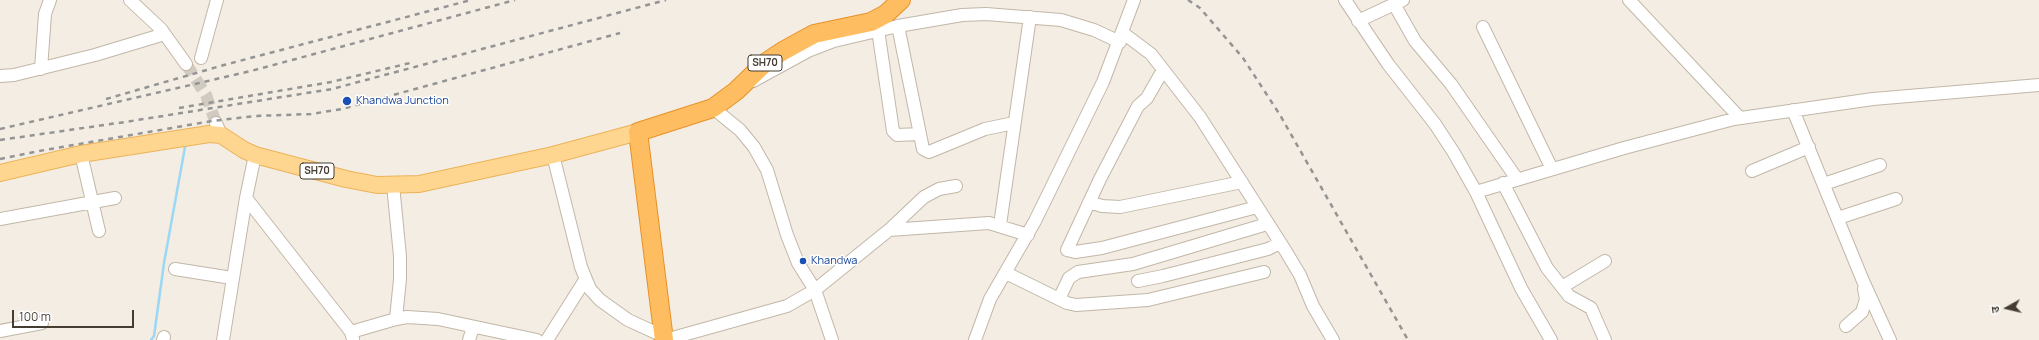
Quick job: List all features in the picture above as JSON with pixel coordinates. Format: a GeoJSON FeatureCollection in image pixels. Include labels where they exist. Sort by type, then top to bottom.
{"type":"FeatureCollection","features":[{"type":"Feature","properties":{"kind":"highway","name":"SH70"},"geometry":{"type":"LineString","coordinates":[[638,132],[713,108],[736,91],[765,63],[814,34],[871,22],[886,14],[900,2]]}},
{"type":"Feature","properties":{"kind":"highway"},"geometry":{"type":"LineString","coordinates":[[638,132],[664,339]]}},
{"type":"Feature","properties":{"kind":"main road","name":"SH70"},"geometry":{"type":"LineString","coordinates":[[0,173],[81,154],[184,136],[209,134],[218,129],[244,150],[255,155],[346,179],[377,185],[419,184],[553,155],[638,132]]}},
{"type":"Feature","properties":{"kind":"street"},"geometry":{"type":"LineString","coordinates":[[41,69],[45,14],[50,0]]}},
{"type":"Feature","properties":{"kind":"street"},"geometry":{"type":"LineString","coordinates":[[130,0],[161,29],[186,64]]}},
{"type":"Feature","properties":{"kind":"street"},"geometry":{"type":"LineString","coordinates":[[201,58],[217,0]]}},
{"type":"Feature","properties":{"kind":"street"},"geometry":{"type":"LineString","coordinates":[[975,340],[990,299],[1028,235],[1103,82],[1134,0]]}},
{"type":"Feature","properties":{"kind":"street"},"geometry":{"type":"LineString","coordinates":[[1345,0],[1388,64],[1435,124],[1476,192],[1521,288],[1551,340]]}},
{"type":"Feature","properties":{"kind":"street"},"geometry":{"type":"LineString","coordinates":[[1628,0],[1740,118]]}},
{"type":"Feature","properties":{"kind":"street"},"geometry":{"type":"LineString","coordinates":[[1358,21],[1398,2],[1415,41],[1451,84],[1516,179]]}},
{"type":"Feature","properties":{"kind":"street"},"geometry":{"type":"LineString","coordinates":[[736,91],[808,51],[834,41],[878,30],[962,15],[986,14],[1061,20],[1121,37],[1151,54],[1200,117],[1300,275],[1313,306],[1333,340]]}},
{"type":"Feature","properties":{"kind":"street"},"geometry":{"type":"LineString","coordinates":[[1000,225],[1030,17]]}},
{"type":"Feature","properties":{"kind":"street"},"geometry":{"type":"LineString","coordinates":[[898,26],[923,149],[929,152],[985,129],[1014,123]]}},
{"type":"Feature","properties":{"kind":"street"},"geometry":{"type":"LineString","coordinates":[[1483,27],[1552,169]]}},
{"type":"Feature","properties":{"kind":"street"},"geometry":{"type":"LineString","coordinates":[[0,76],[14,75],[41,69],[94,55],[158,36],[162,32],[161,29]]}},
{"type":"Feature","properties":{"kind":"street"},"geometry":{"type":"LineString","coordinates":[[878,30],[893,131],[897,135],[920,134]]}},
{"type":"Feature","properties":{"kind":"street"},"geometry":{"type":"LineString","coordinates":[[1163,70],[1147,98],[1138,106],[1067,247],[1070,252],[1102,248],[1257,207]]}},
{"type":"Feature","properties":{"kind":"street"},"geometry":{"type":"LineString","coordinates":[[1476,192],[1624,148],[1740,118],[1881,98],[2039,85]]}},
{"type":"Feature","properties":{"kind":"street"},"geometry":{"type":"LineString","coordinates":[[713,108],[740,130],[754,147],[767,170],[787,235],[798,263],[815,290],[832,340]]}},
{"type":"Feature","properties":{"kind":"street"},"geometry":{"type":"LineString","coordinates":[[1793,110],[1863,281],[1890,340]]}},
{"type":"Feature","properties":{"kind":"street"},"geometry":{"type":"LineString","coordinates":[[1752,171],[1809,147]]}},
{"type":"Feature","properties":{"kind":"street"},"geometry":{"type":"LineString","coordinates":[[81,154],[99,231]]}},
{"type":"Feature","properties":{"kind":"street"},"geometry":{"type":"LineString","coordinates":[[223,340],[232,278],[255,155]]}},
{"type":"Feature","properties":{"kind":"street"},"geometry":{"type":"LineString","coordinates":[[553,155],[584,280],[600,300],[613,310],[628,320],[664,339],[787,306],[815,290],[889,230],[931,191],[956,186]]}},
{"type":"Feature","properties":{"kind":"street"},"geometry":{"type":"LineString","coordinates":[[1824,184],[1880,165]]}},
{"type":"Feature","properties":{"kind":"street"},"geometry":{"type":"LineString","coordinates":[[1089,202],[1102,206],[1120,207],[1242,182]]}},
{"type":"Feature","properties":{"kind":"street"},"geometry":{"type":"LineString","coordinates":[[1503,183],[1547,268],[1569,296],[1591,308],[1605,340]]}},
{"type":"Feature","properties":{"kind":"street"},"geometry":{"type":"LineString","coordinates":[[393,185],[400,256],[400,279],[396,319]]}},
{"type":"Feature","properties":{"kind":"street"},"geometry":{"type":"LineString","coordinates":[[0,219],[115,198]]}},
{"type":"Feature","properties":{"kind":"street"},"geometry":{"type":"LineString","coordinates":[[246,198],[352,336],[396,319],[407,318],[438,319],[537,340]]}},
{"type":"Feature","properties":{"kind":"street"},"geometry":{"type":"LineString","coordinates":[[1838,218],[1896,199]]}},
{"type":"Feature","properties":{"kind":"street"},"geometry":{"type":"LineString","coordinates":[[889,230],[973,224],[1000,225],[1028,235]]}},
{"type":"Feature","properties":{"kind":"street"},"geometry":{"type":"LineString","coordinates":[[1059,299],[1069,278],[1078,272],[1133,264],[1268,224]]}},
{"type":"Feature","properties":{"kind":"street"},"geometry":{"type":"LineString","coordinates":[[1138,281],[1164,276],[1253,253],[1280,243]]}},
{"type":"Feature","properties":{"kind":"street"},"geometry":{"type":"LineString","coordinates":[[1562,287],[1605,261]]}},
{"type":"Feature","properties":{"kind":"street"},"geometry":{"type":"LineString","coordinates":[[175,269],[232,278]]}},
{"type":"Feature","properties":{"kind":"street"},"geometry":{"type":"LineString","coordinates":[[1006,273],[1059,299],[1076,305],[1148,300],[1264,272]]}},
{"type":"Feature","properties":{"kind":"street"},"geometry":{"type":"LineString","coordinates":[[547,340],[584,280]]}},
{"type":"Feature","properties":{"kind":"street"},"geometry":{"type":"LineString","coordinates":[[1846,326],[1862,312],[1866,299],[1863,281]]}},
{"type":"Feature","properties":{"kind":"street"},"geometry":{"type":"LineString","coordinates":[[2,334],[42,323]]}},
{"type":"Feature","properties":{"kind":"street"},"geometry":{"type":"LineString","coordinates":[[469,340],[473,327]]}},
{"type":"Feature","properties":{"kind":"waterway"},"geometry":{"type":"LineString","coordinates":[[151,340],[154,336],[164,263],[185,147]]}},
{"type":"Feature","properties":{"kind":"tunnel"},"geometry":{"type":"LineString","coordinates":[[186,64],[206,95],[216,123]]}},
{"type":"Feature","properties":{"kind":"railway"},"geometry":{"type":"LineString","coordinates":[[106,99],[224,65],[471,0]]}},
{"type":"Feature","properties":{"kind":"railway"},"geometry":{"type":"LineString","coordinates":[[0,129],[251,71],[515,0]]}},
{"type":"Feature","properties":{"kind":"railway"},"geometry":{"type":"LineString","coordinates":[[0,140],[332,89],[666,0]]}},
{"type":"Feature","properties":{"kind":"railway"},"geometry":{"type":"LineString","coordinates":[[1188,0],[1200,8],[1243,58],[1280,115],[1408,340]]}},
{"type":"Feature","properties":{"kind":"railway"},"geometry":{"type":"LineString","coordinates":[[0,159],[212,121],[255,116],[311,114],[342,109],[620,33]]}},
{"type":"Feature","properties":{"kind":"railway"},"geometry":{"type":"LineString","coordinates":[[179,108],[331,82],[410,63]]}},
{"type":"Feature","properties":{"kind":"place","name":"Khandwa Junction"},"geometry":{"type":"Point","coordinates":[347,101]}},
{"type":"Feature","properties":{"kind":"place","name":"Khandwa"},"geometry":{"type":"Point","coordinates":[803,261]}}]}
